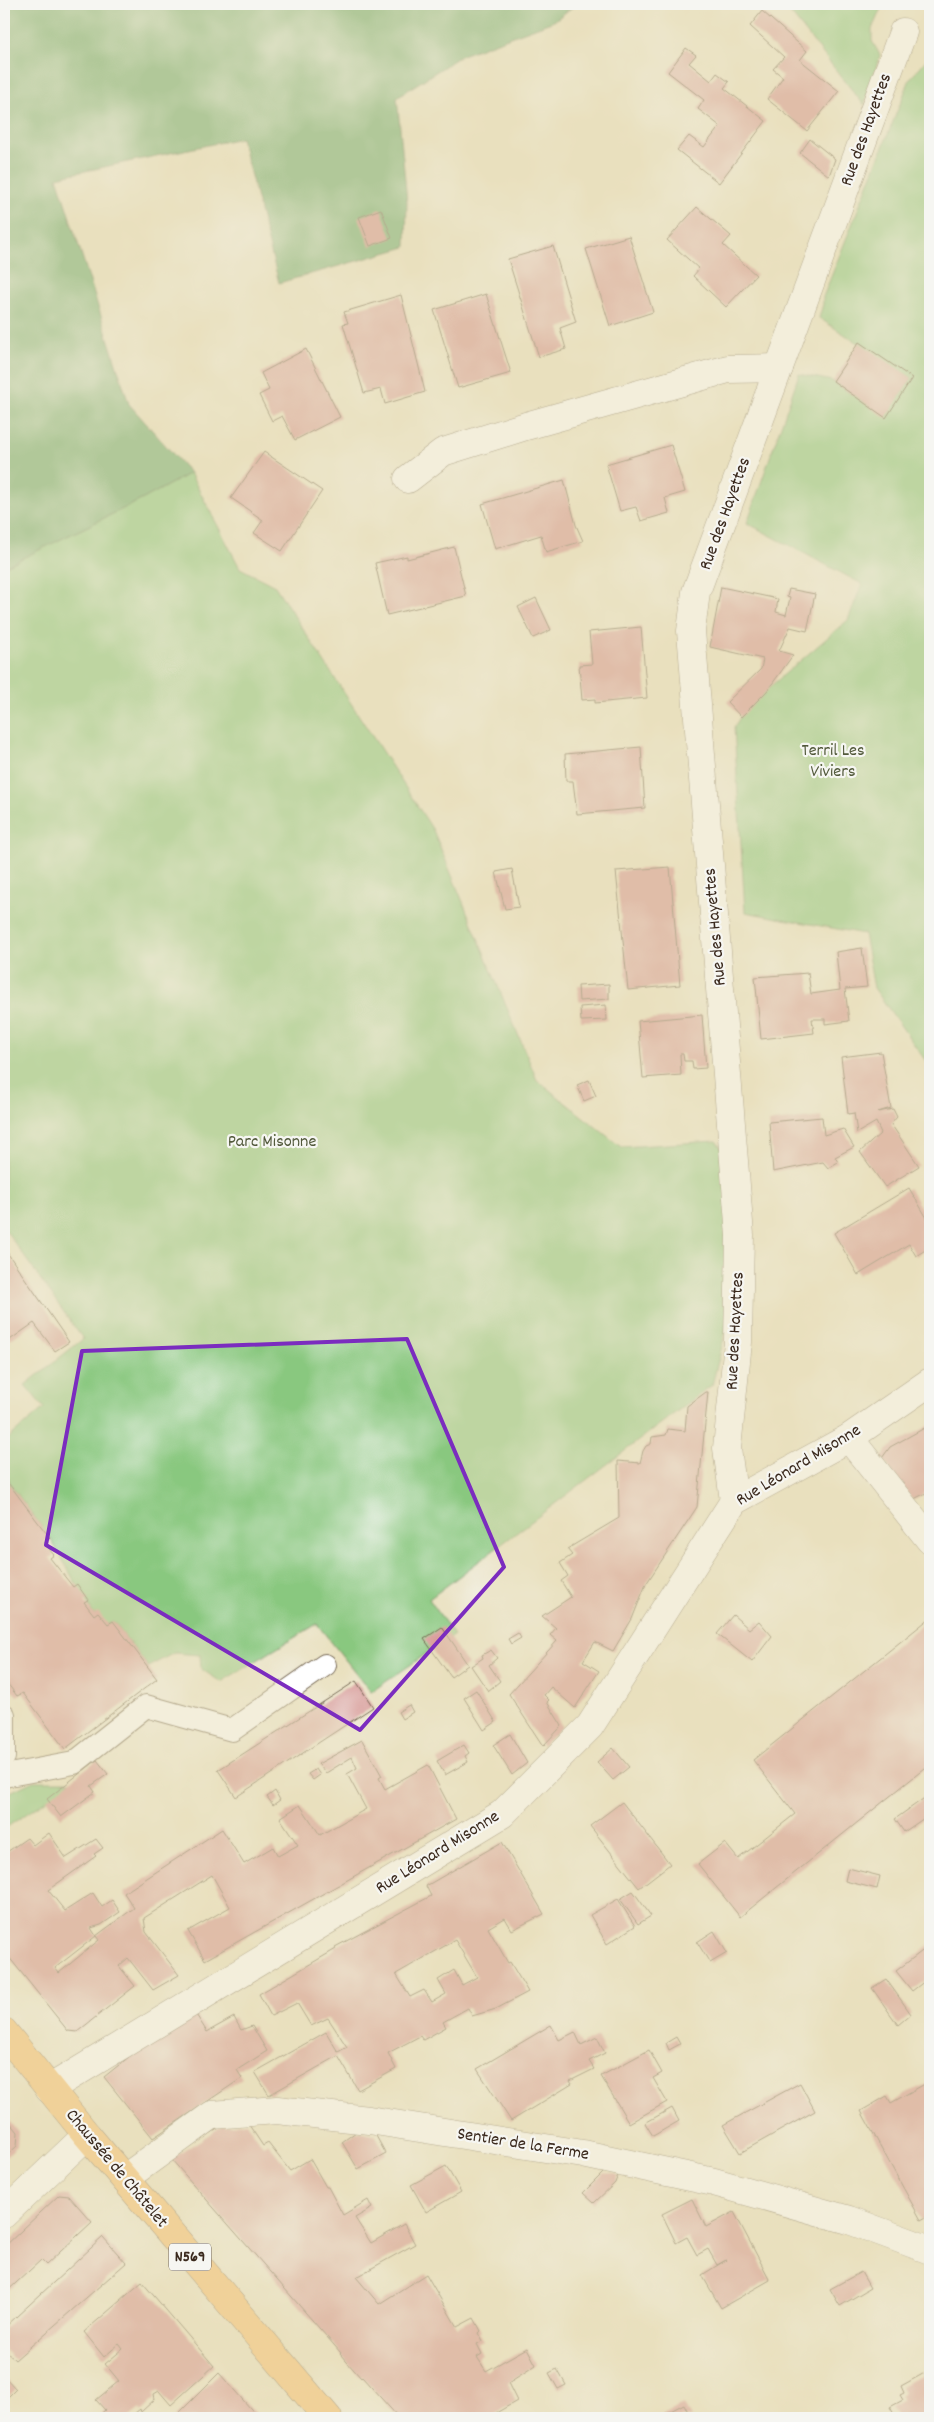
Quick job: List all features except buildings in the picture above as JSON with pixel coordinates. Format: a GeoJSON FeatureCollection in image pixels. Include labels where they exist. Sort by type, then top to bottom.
{"type":"FeatureCollection","features":[{"type":"Feature","properties":{"kind":"main road","name":"Chaussée de Châtelet"},"geometry":{"type":"LineString","coordinates":[[4,2032],[87,2135],[328,2418]]}},
{"type":"Feature","properties":{"kind":"street","name":"Rue des Hayettes"},"geometry":{"type":"LineString","coordinates":[[734,1501],[728,1448],[738,1342],[740,1235],[692,631],[696,592],[903,32]]}},
{"type":"Feature","properties":{"kind":"street"},"geometry":{"type":"LineString","coordinates":[[408,479],[443,452],[526,426],[728,369],[779,368]]}},
{"type":"Feature","properties":{"kind":"street","name":"Rue Léonard Misonne"},"geometry":{"type":"LineString","coordinates":[[49,2089],[502,1814],[590,1726],[734,1501],[849,1438],[930,1382]]}},
{"type":"Feature","properties":{"kind":"street"},"geometry":{"type":"LineString","coordinates":[[849,1438],[930,1540]]}},
{"type":"Feature","properties":{"kind":"street","name":"Sentier de la Ferme"},"geometry":{"type":"LineString","coordinates":[[125,2178],[212,2115],[277,2110],[369,2120],[583,2154],[714,2182],[849,2220],[930,2250]]}},
{"type":"Feature","properties":{"kind":"street"},"geometry":{"type":"LineString","coordinates":[[4,2214],[87,2135]]}},
{"type":"Feature","properties":{"kind":"lane"},"geometry":{"type":"LineString","coordinates":[[4,1776],[74,1763],[146,1706],[232,1730],[325,1665]]}},
{"type":"Feature","properties":{"kind":"lane"},"geometry":{"type":"LineString","coordinates":[[4,1715],[4,1757]]}},
{"type":"Feature","properties":{"kind":"highlighted area"},"geometry":{"type":"Polygon","coordinates":[[[407,1339],[504,1567],[360,1730],[46,1545],[82,1351],[407,1339]]]}},
{"type":"Feature","properties":{"kind":"green space"},"geometry":{"type":"Polygon","coordinates":[[[4,4],[575,5],[554,21],[462,55],[397,97],[407,201],[406,247],[279,283],[241,138],[57,177],[129,404],[190,473],[145,498],[4,567],[4,4]]]}},
{"type":"Feature","properties":{"kind":"green space"},"geometry":{"type":"Polygon","coordinates":[[[783,4],[883,4],[872,29],[872,41],[880,55],[864,105],[783,4]]]}},
{"type":"Feature","properties":{"kind":"green space","name":"Terril Les Viviers"},"geometry":{"type":"Polygon","coordinates":[[[930,55],[930,1067],[874,988],[864,934],[745,912],[734,727],[741,716],[772,685],[848,620],[862,584],[747,523],[799,374],[832,381],[886,417],[912,378],[819,318],[823,297],[910,79],[930,55]]]}},
{"type":"Feature","properties":{"kind":"green space","name":"Parc Misonne"},"geometry":{"type":"Polygon","coordinates":[[[190,473],[240,568],[275,586],[433,830],[537,1080],[621,1147],[716,1141],[725,1152],[731,1257],[726,1330],[712,1385],[429,1599],[454,1635],[371,1692],[317,1624],[221,1682],[201,1669],[200,1655],[174,1653],[148,1667],[113,1621],[108,1624],[94,1615],[50,1538],[7,1480],[4,1482],[4,1442],[44,1408],[25,1385],[83,1339],[4,1228],[4,567],[145,498],[190,473]]]}},
{"type":"Feature","properties":{"kind":"green space"},"geometry":{"type":"Polygon","coordinates":[[[33,1781],[75,1781],[4,1829],[4,1795],[33,1781]]]}}]}
